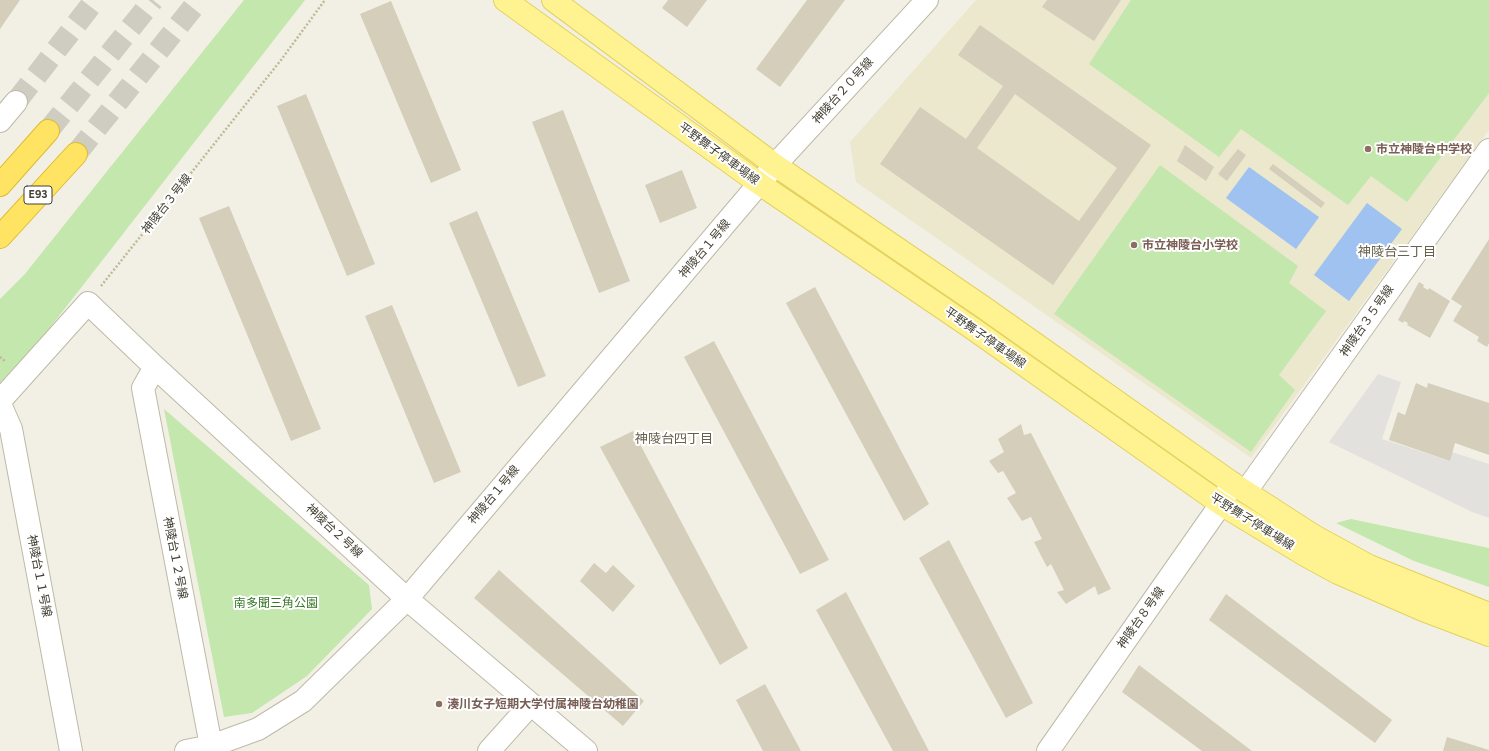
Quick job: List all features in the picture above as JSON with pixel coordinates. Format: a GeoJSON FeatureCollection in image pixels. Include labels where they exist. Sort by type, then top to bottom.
{"type":"FeatureCollection","features":[{"type":"Feature","properties":{"kind":"highway"},"geometry":{"type":"LineString","coordinates":[[0,186],[48,131]]}},
{"type":"Feature","properties":{"kind":"highway","name":"E93"},"geometry":{"type":"LineString","coordinates":[[0,237],[76,154]]}},
{"type":"Feature","properties":{"kind":"main road","name":"平野舞子停車場線"},"geometry":{"type":"LineString","coordinates":[[505,0],[760,184],[972,328],[1221,504],[1338,573],[1423,610],[1489,635]]}},
{"type":"Feature","properties":{"kind":"main road","name":"平野舞子停車場線"},"geometry":{"type":"LineString","coordinates":[[553,0],[776,165],[983,307],[1239,487],[1314,536],[1369,566],[1489,614]]}},
{"type":"Feature","properties":{"kind":"street","name":"神陵台２０号線"},"geometry":{"type":"LineString","coordinates":[[760,184],[927,0]]}},
{"type":"Feature","properties":{"kind":"street"},"geometry":{"type":"LineString","coordinates":[[0,121],[16,102]]}},
{"type":"Feature","properties":{"kind":"street","name":"神陵台３５号線"},"geometry":{"type":"LineString","coordinates":[[1239,487],[1489,150]]}},
{"type":"Feature","properties":{"kind":"street","name":"神陵台１号線"},"geometry":{"type":"LineString","coordinates":[[186,751],[212,749],[258,729],[303,701],[407,598],[760,184]]}},
{"type":"Feature","properties":{"kind":"street","name":"神陵台２号線"},"geometry":{"type":"LineString","coordinates":[[88,303],[155,367],[407,598],[586,751]]}},
{"type":"Feature","properties":{"kind":"street"},"geometry":{"type":"LineString","coordinates":[[0,402],[21,376],[88,303]]}},
{"type":"Feature","properties":{"kind":"street","name":"神陵台１２号線"},"geometry":{"type":"LineString","coordinates":[[155,367],[143,388],[212,749]]}},
{"type":"Feature","properties":{"kind":"street","name":"神陵台１１号線"},"geometry":{"type":"LineString","coordinates":[[0,402],[11,429],[71,751]]}},
{"type":"Feature","properties":{"kind":"street","name":"神陵台８号線"},"geometry":{"type":"LineString","coordinates":[[1048,751],[1221,504],[1239,487]]}},
{"type":"Feature","properties":{"kind":"street"},"geometry":{"type":"LineString","coordinates":[[489,751],[531,704]]}},
{"type":"Feature","properties":{"kind":"path","name":"神陵台３号線"},"geometry":{"type":"LineString","coordinates":[[88,303],[281,60],[325,0]]}},
{"type":"Feature","properties":{"kind":"shaded area","name":"市立神陵台小学校"},"geometry":{"type":"Polygon","coordinates":[[[976,0],[1489,0],[1489,130],[1251,458],[856,182],[850,142],[976,0]]]}},
{"type":"Feature","properties":{"kind":"shaded area"},"geometry":{"type":"Polygon","coordinates":[[[1378,374],[1401,382],[1382,439],[1450,461],[1452,452],[1489,464],[1489,518],[1472,512],[1329,442],[1378,374]]]}},
{"type":"Feature","properties":{"kind":"green space"},"geometry":{"type":"Polygon","coordinates":[[[244,0],[305,0],[38,343],[0,384],[0,299],[24,275],[244,0]]]}},
{"type":"Feature","properties":{"kind":"green space","name":"市立神陵台中学校"},"geometry":{"type":"Polygon","coordinates":[[[1131,0],[1489,0],[1489,93],[1407,202],[1371,176],[1348,205],[1241,129],[1219,157],[1089,64],[1131,0]]]}},
{"type":"Feature","properties":{"kind":"green space"},"geometry":{"type":"Polygon","coordinates":[[[1160,165],[1298,266],[1289,283],[1326,311],[1279,375],[1295,390],[1251,452],[1054,314],[1160,165]]]}},
{"type":"Feature","properties":{"kind":"green space","name":"南多聞三角公園"},"geometry":{"type":"Polygon","coordinates":[[[164,409],[369,585],[372,609],[307,676],[252,713],[224,717],[164,409]]]}},
{"type":"Feature","properties":{"kind":"green space"},"geometry":{"type":"Polygon","coordinates":[[[1351,519],[1489,548],[1489,587],[1414,561],[1336,523],[1351,519]]]}},
{"type":"Feature","properties":{"kind":"water"},"geometry":{"type":"Polygon","coordinates":[[[1249,167],[1319,217],[1296,249],[1226,198],[1249,167]]]}},
{"type":"Feature","properties":{"kind":"water"},"geometry":{"type":"Polygon","coordinates":[[[1367,203],[1402,229],[1349,301],[1314,275],[1367,203]]]}},
{"type":"Feature","properties":{"kind":"building"},"geometry":{"type":"Polygon","coordinates":[[[0,0],[20,0],[0,29],[0,0]]]}},
{"type":"Feature","properties":{"kind":"building"},"geometry":{"type":"Polygon","coordinates":[[[668,0],[707,0],[687,27],[662,8],[668,0]]]}},
{"type":"Feature","properties":{"kind":"building"},"geometry":{"type":"Polygon","coordinates":[[[807,0],[845,0],[780,87],[756,69],[807,0]]]}},
{"type":"Feature","properties":{"kind":"building"},"geometry":{"type":"Polygon","coordinates":[[[1047,0],[1121,0],[1094,41],[1042,7],[1047,0]]]}},
{"type":"Feature","properties":{"kind":"building"},"geometry":{"type":"Polygon","coordinates":[[[391,1],[461,170],[431,183],[360,14],[391,1]]]}},
{"type":"Feature","properties":{"kind":"building"},"geometry":{"type":"Polygon","coordinates":[[[980,25],[1151,145],[1053,285],[880,164],[920,107],[966,139],[1003,86],[958,55],[980,25]],[[1015,94],[977,148],[1079,221],[1117,168],[1015,94]]]}},
{"type":"Feature","properties":{"kind":"building"},"geometry":{"type":"Polygon","coordinates":[[[306,94],[375,264],[347,276],[277,106],[306,94]]]}},
{"type":"Feature","properties":{"kind":"building"},"geometry":{"type":"Polygon","coordinates":[[[563,110],[630,281],[599,293],[532,122],[563,110]]]}},
{"type":"Feature","properties":{"kind":"building"},"geometry":{"type":"Polygon","coordinates":[[[1185,145],[1214,167],[1206,181],[1177,161],[1185,145]]]}},
{"type":"Feature","properties":{"kind":"building"},"geometry":{"type":"Polygon","coordinates":[[[1238,149],[1246,155],[1227,181],[1218,174],[1238,149]]]}},
{"type":"Feature","properties":{"kind":"building"},"geometry":{"type":"Polygon","coordinates":[[[1273,164],[1325,203],[1321,208],[1269,169],[1273,164]]]}},
{"type":"Feature","properties":{"kind":"building"},"geometry":{"type":"Polygon","coordinates":[[[682,170],[697,208],[660,223],[645,185],[682,170]]]}},
{"type":"Feature","properties":{"kind":"building"},"geometry":{"type":"Polygon","coordinates":[[[229,206],[321,429],[291,441],[199,218],[229,206]]]}},
{"type":"Feature","properties":{"kind":"building"},"geometry":{"type":"Polygon","coordinates":[[[477,211],[546,376],[518,387],[449,223],[477,211]]]}},
{"type":"Feature","properties":{"kind":"building"},"geometry":{"type":"Polygon","coordinates":[[[1489,239],[1489,343],[1487,347],[1477,341],[1479,337],[1453,321],[1462,306],[1451,299],[1489,239]]]}},
{"type":"Feature","properties":{"kind":"building"},"geometry":{"type":"Polygon","coordinates":[[[1419,282],[1424,285],[1423,287],[1428,290],[1429,288],[1450,301],[1430,338],[1407,325],[1408,323],[1404,321],[1403,323],[1398,320],[1419,282]]]}},
{"type":"Feature","properties":{"kind":"building"},"geometry":{"type":"Polygon","coordinates":[[[815,287],[929,504],[904,521],[786,303],[815,287]]]}},
{"type":"Feature","properties":{"kind":"building"},"geometry":{"type":"Polygon","coordinates":[[[392,305],[461,472],[434,483],[365,316],[392,305]]]}},
{"type":"Feature","properties":{"kind":"building"},"geometry":{"type":"Polygon","coordinates":[[[714,341],[829,560],[800,574],[684,357],[714,341]]]}},
{"type":"Feature","properties":{"kind":"building"},"geometry":{"type":"Polygon","coordinates":[[[1416,383],[1427,388],[1428,383],[1489,403],[1489,455],[1455,443],[1450,461],[1389,440],[1398,412],[1405,415],[1416,383]]]}},
{"type":"Feature","properties":{"kind":"building"},"geometry":{"type":"Polygon","coordinates":[[[1021,424],[1024,435],[1031,433],[1111,589],[1098,595],[1095,586],[1066,604],[1057,592],[1064,590],[1051,564],[1047,567],[1034,542],[1042,539],[1031,517],[1022,521],[1007,498],[1016,493],[1003,471],[998,473],[989,461],[1004,452],[998,439],[1021,424]]]}},
{"type":"Feature","properties":{"kind":"building"},"geometry":{"type":"Polygon","coordinates":[[[633,431],[748,648],[720,665],[600,447],[633,431]]]}},
{"type":"Feature","properties":{"kind":"building"},"geometry":{"type":"Polygon","coordinates":[[[949,540],[1033,703],[1006,718],[919,558],[949,540]]]}},
{"type":"Feature","properties":{"kind":"building"},"geometry":{"type":"Polygon","coordinates":[[[594,563],[606,573],[613,565],[635,586],[613,612],[580,581],[594,563]]]}},
{"type":"Feature","properties":{"kind":"building"},"geometry":{"type":"Polygon","coordinates":[[[499,570],[644,701],[623,726],[474,598],[499,570]]]}},
{"type":"Feature","properties":{"kind":"building"},"geometry":{"type":"Polygon","coordinates":[[[846,592],[929,751],[893,751],[816,610],[846,592]]]}},
{"type":"Feature","properties":{"kind":"building"},"geometry":{"type":"Polygon","coordinates":[[[1226,594],[1392,720],[1375,743],[1209,620],[1226,594]]]}},
{"type":"Feature","properties":{"kind":"building"},"geometry":{"type":"Polygon","coordinates":[[[1139,665],[1252,751],[1202,751],[1122,692],[1139,665]]]}},
{"type":"Feature","properties":{"kind":"building"},"geometry":{"type":"Polygon","coordinates":[[[765,684],[801,751],[763,751],[736,700],[765,684]]]}},
{"type":"Feature","properties":{"kind":"building"},"geometry":{"type":"Polygon","coordinates":[[[1447,737],[1489,750],[1489,751],[1443,751],[1447,737]]]}},
{"type":"Feature","properties":{"kind":"tunnel"},"geometry":{"type":"LineString","coordinates":[[16,102],[95,0]]}},
{"type":"Feature","properties":{"kind":"tunnel"},"geometry":{"type":"LineString","coordinates":[[48,131],[153,0]]}},
{"type":"Feature","properties":{"kind":"tunnel"},"geometry":{"type":"LineString","coordinates":[[76,154],[199,0]]}},
{"type":"Feature","properties":{"kind":"place","name":"市立神陵台中学校"},"geometry":{"type":"Point","coordinates":[1368,149]}},
{"type":"Feature","properties":{"kind":"place","name":"市立神陵台小学校"},"geometry":{"type":"Point","coordinates":[1134,245]}},
{"type":"Feature","properties":{"kind":"place","name":"湊川女子短期大学付属神陵台幼稚園"},"geometry":{"type":"Point","coordinates":[439,704]}},
{"type":"Feature","properties":{"kind":"district","name":"神陵台三丁目"},"geometry":{"type":"Point","coordinates":[1397,252]}},
{"type":"Feature","properties":{"kind":"district","name":"神陵台四丁目"},"geometry":{"type":"Point","coordinates":[674,439]}}]}
